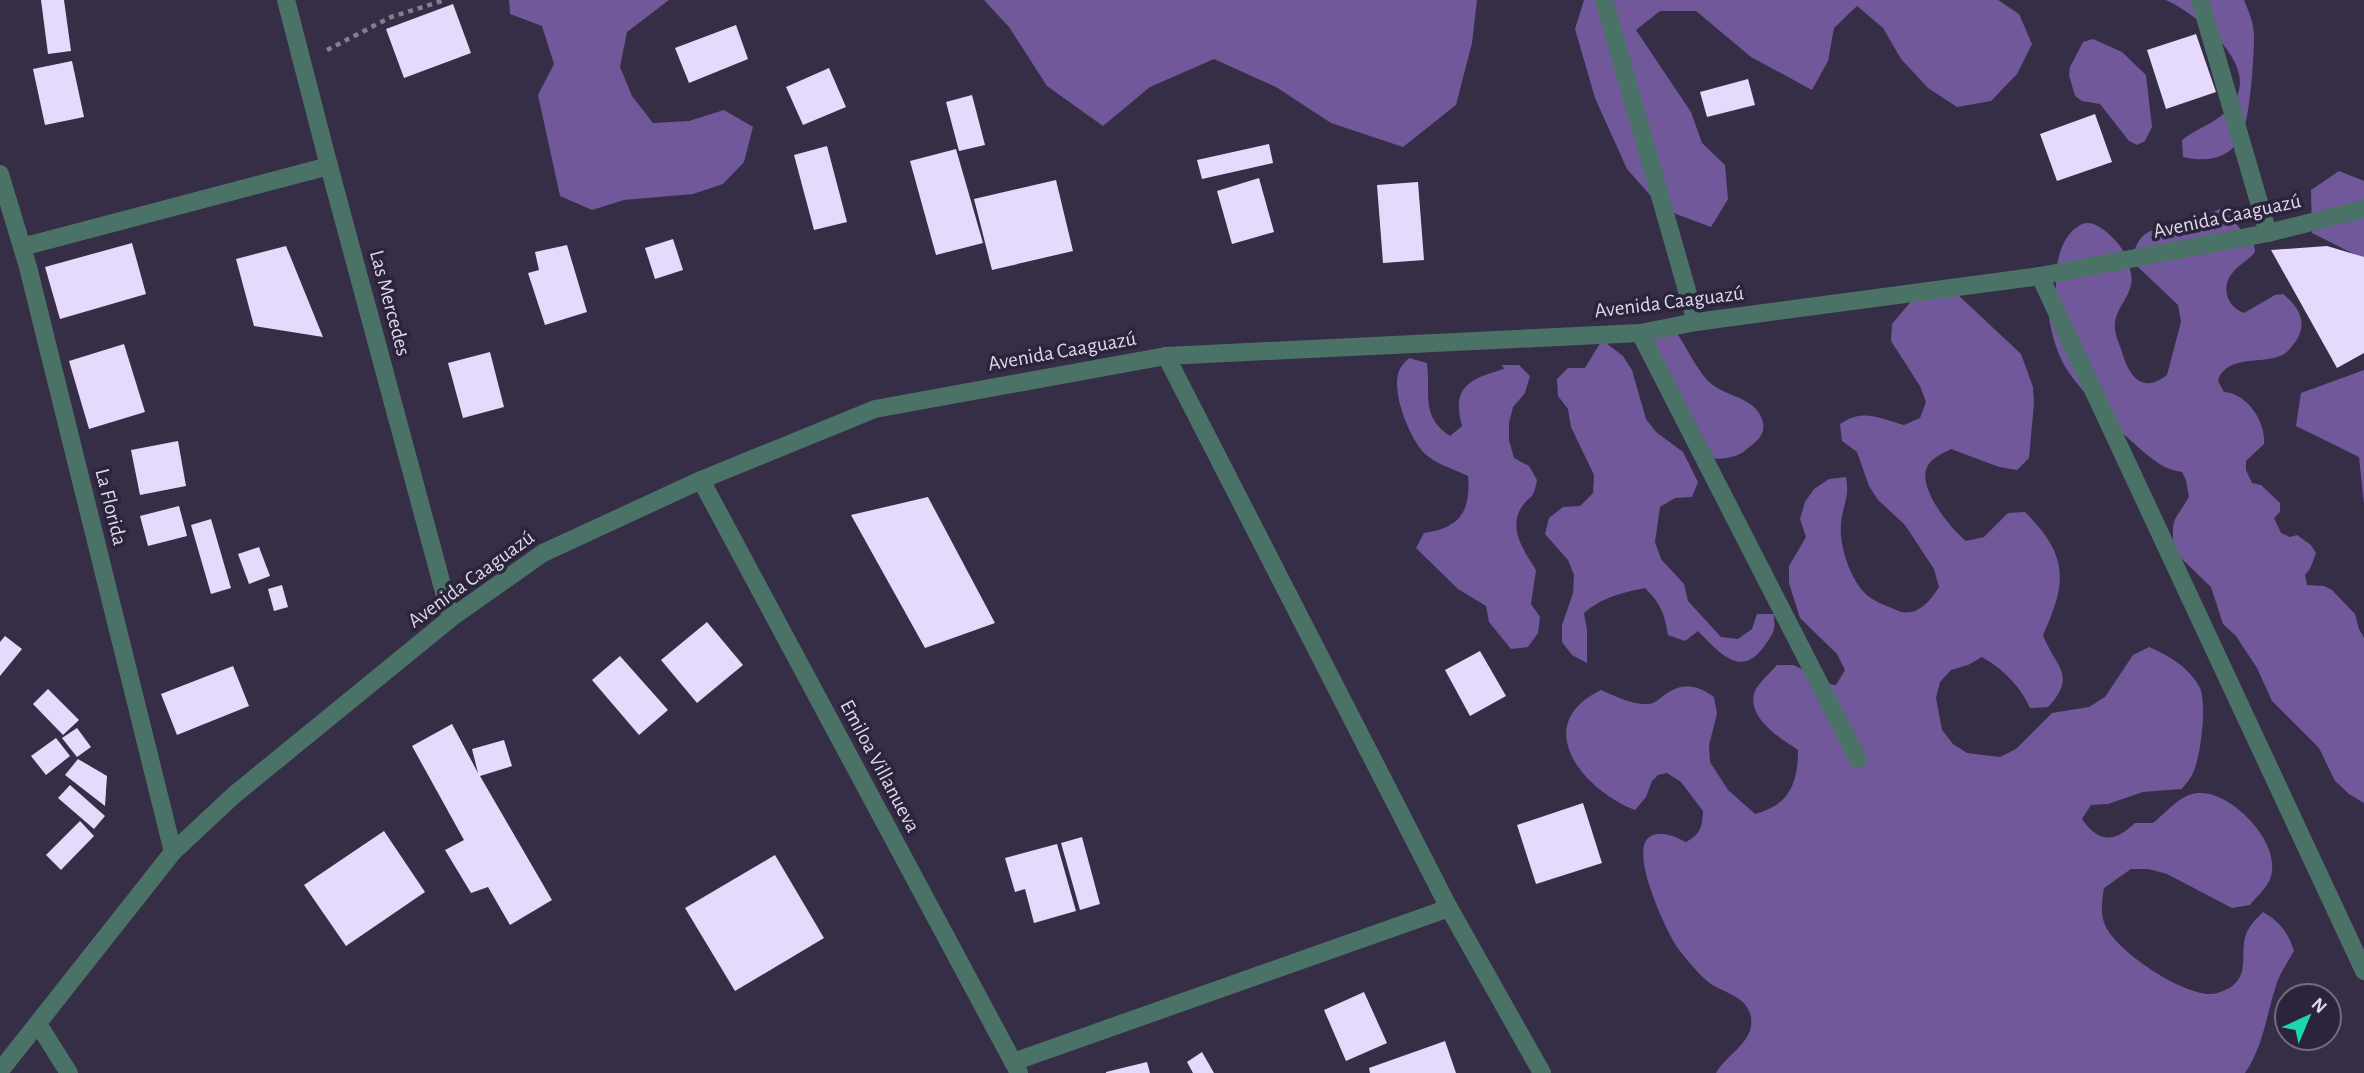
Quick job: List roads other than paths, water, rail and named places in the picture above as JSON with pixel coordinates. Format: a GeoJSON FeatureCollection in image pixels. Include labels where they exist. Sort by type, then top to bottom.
{"type":"FeatureCollection","features":[{"type":"Feature","properties":{"kind":"street","name":"Las Mercedes"},"geometry":{"type":"LineString","coordinates":[[286,0],[452,618]]}},
{"type":"Feature","properties":{"kind":"street"},"geometry":{"type":"LineString","coordinates":[[1604,0],[1696,322]]}},
{"type":"Feature","properties":{"kind":"street"},"geometry":{"type":"LineString","coordinates":[[2200,0],[2268,233]]}},
{"type":"Feature","properties":{"kind":"street"},"geometry":{"type":"LineString","coordinates":[[22,247],[329,166]]}},
{"type":"Feature","properties":{"kind":"street","name":"La Florida"},"geometry":{"type":"LineString","coordinates":[[0,174],[22,247],[173,852]]}},
{"type":"Feature","properties":{"kind":"street","name":"Avenida Caaguazú"},"geometry":{"type":"LineString","coordinates":[[0,1071],[173,852],[234,795],[452,618],[543,553],[701,480],[875,408],[1166,356],[1640,333],[1696,322],[2040,276],[2268,233],[2364,209]]}},
{"type":"Feature","properties":{"kind":"street"},"geometry":{"type":"LineString","coordinates":[[2040,276],[2364,971]]}},
{"type":"Feature","properties":{"kind":"street"},"geometry":{"type":"LineString","coordinates":[[1640,333],[1858,759]]}},
{"type":"Feature","properties":{"kind":"street"},"geometry":{"type":"LineString","coordinates":[[1166,356],[1449,908],[1542,1073]]}},
{"type":"Feature","properties":{"kind":"street","name":"Emiloa Villanueva"},"geometry":{"type":"LineString","coordinates":[[701,480],[1016,1068]]}},
{"type":"Feature","properties":{"kind":"street"},"geometry":{"type":"LineString","coordinates":[[1016,1068],[1449,908]]}},
{"type":"Feature","properties":{"kind":"street"},"geometry":{"type":"LineString","coordinates":[[38,1024],[69,1073]]}}]}
